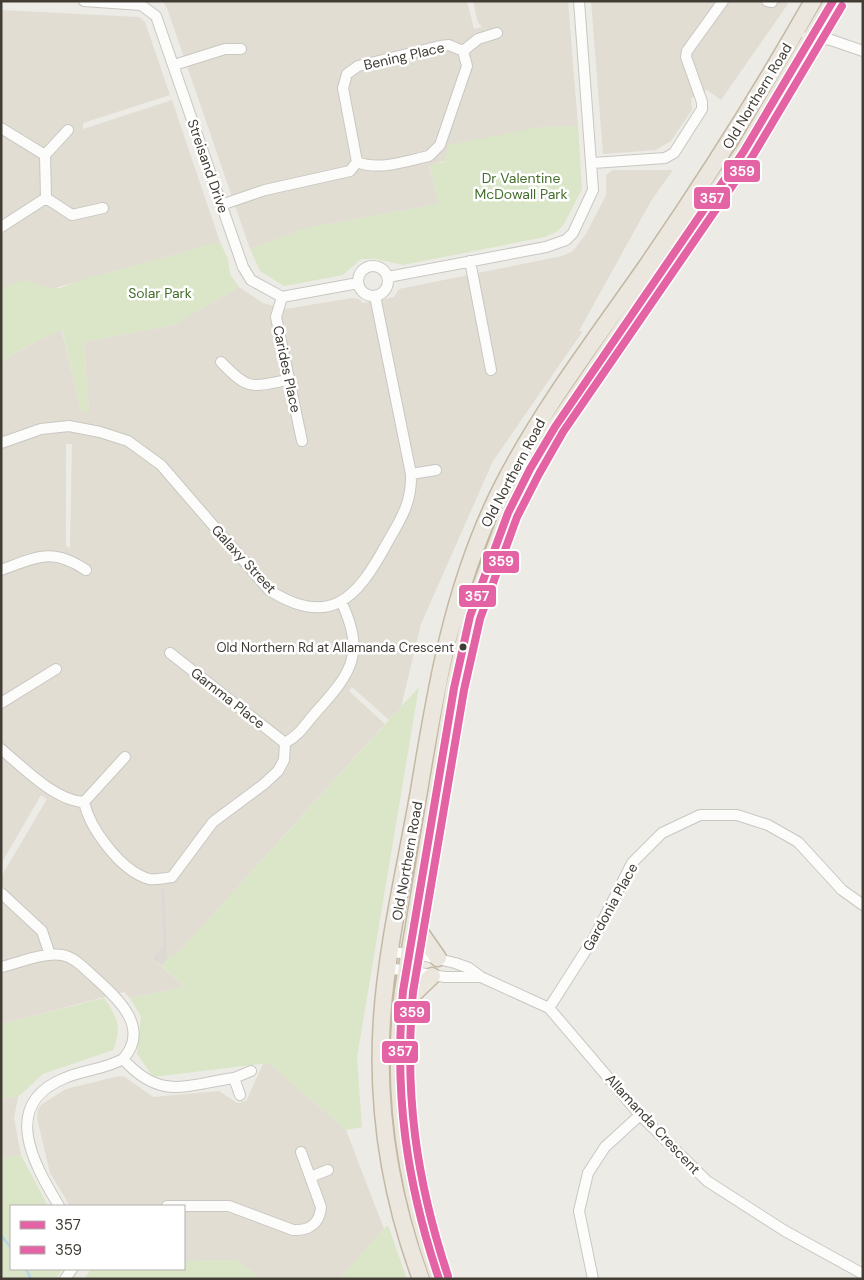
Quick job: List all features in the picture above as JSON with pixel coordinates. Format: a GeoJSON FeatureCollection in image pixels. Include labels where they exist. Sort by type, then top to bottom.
{"type":"FeatureCollection","features":[{"type":"Feature","properties":{"kind":"highway","name":"Old Northern Road"},"geometry":{"type":"LineString","coordinates":[[421,1279],[396,1200],[385,1139],[381,1052],[389,960],[442,657],[459,594],[488,519],[536,426],[706,178],[813,1]]}},
{"type":"Feature","properties":{"kind":"highway","name":"Old Northern Road"},"geometry":{"type":"LineString","coordinates":[[439,1279],[420,1224],[411,1188],[403,1134],[398,1073],[401,1006],[463,643],[481,584],[508,514],[530,469],[555,427],[744,151],[813,38],[833,1]]}},
{"type":"Feature","properties":{"kind":"highway"},"geometry":{"type":"LineString","coordinates":[[414,925],[438,958]]}},
{"type":"Feature","properties":{"kind":"highway"},"geometry":{"type":"LineString","coordinates":[[401,1006],[417,988],[432,976]]}},
{"type":"Feature","properties":{"kind":"street","name":"Streisand Drive"},"geometry":{"type":"LineString","coordinates":[[84,1],[148,4],[159,22],[247,276],[282,297]]}},
{"type":"Feature","properties":{"kind":"street"},"geometry":{"type":"LineString","coordinates":[[388,277],[546,247],[566,240],[572,232],[590,200],[593,190],[579,1]]}},
{"type":"Feature","properties":{"kind":"street"},"geometry":{"type":"LineString","coordinates":[[592,163],[665,158],[674,153],[702,109],[702,102],[686,58],[686,51],[723,1]]}},
{"type":"Feature","properties":{"kind":"street","name":"Bening Place"},"geometry":{"type":"LineString","coordinates":[[464,51],[478,39],[497,33]]}},
{"type":"Feature","properties":{"kind":"street"},"geometry":{"type":"LineString","coordinates":[[794,34],[863,50]]}},
{"type":"Feature","properties":{"kind":"street","name":"Bening Place"},"geometry":{"type":"LineString","coordinates":[[448,45],[464,51],[467,66],[464,78],[440,145],[435,152],[428,156],[384,166],[368,167],[357,162],[343,88],[347,74],[358,66],[440,46],[448,45]]}},
{"type":"Feature","properties":{"kind":"street"},"geometry":{"type":"LineString","coordinates":[[174,65],[225,49],[241,49]]}},
{"type":"Feature","properties":{"kind":"street"},"geometry":{"type":"LineString","coordinates":[[1,128],[45,155]]}},
{"type":"Feature","properties":{"kind":"street"},"geometry":{"type":"LineString","coordinates":[[46,198],[45,155],[68,130]]}},
{"type":"Feature","properties":{"kind":"street"},"geometry":{"type":"LineString","coordinates":[[221,205],[265,190],[350,171],[357,162]]}},
{"type":"Feature","properties":{"kind":"street"},"geometry":{"type":"LineString","coordinates":[[46,198],[72,216],[103,208]]}},
{"type":"Feature","properties":{"kind":"street"},"geometry":{"type":"LineString","coordinates":[[1,227],[46,198]]}},
{"type":"Feature","properties":{"kind":"street"},"geometry":{"type":"LineString","coordinates":[[470,261],[491,370]]}},
{"type":"Feature","properties":{"kind":"street"},"geometry":{"type":"LineString","coordinates":[[370,266],[382,268],[388,277],[386,290],[375,296],[362,292],[358,283],[361,272],[370,266]]}},
{"type":"Feature","properties":{"kind":"street"},"geometry":{"type":"LineString","coordinates":[[282,297],[358,283]]}},
{"type":"Feature","properties":{"kind":"street","name":"Galaxy Street"},"geometry":{"type":"LineString","coordinates":[[1,443],[41,429],[69,426],[100,432],[128,441],[161,465],[269,590],[300,606],[322,607],[341,601],[355,593],[370,575],[410,500],[411,474],[375,296]]}},
{"type":"Feature","properties":{"kind":"street","name":"Carides Place"},"geometry":{"type":"LineString","coordinates":[[282,297],[276,317],[302,441]]}},
{"type":"Feature","properties":{"kind":"street"},"geometry":{"type":"LineString","coordinates":[[221,362],[240,382],[250,386],[288,380]]}},
{"type":"Feature","properties":{"kind":"street"},"geometry":{"type":"LineString","coordinates":[[411,474],[436,470]]}},
{"type":"Feature","properties":{"kind":"street"},"geometry":{"type":"LineString","coordinates":[[1,570],[40,555],[68,558],[86,570]]}},
{"type":"Feature","properties":{"kind":"street"},"geometry":{"type":"LineString","coordinates":[[84,802],[86,812],[98,834],[126,865],[150,879],[172,877],[213,822],[264,784],[278,771],[284,760],[285,743],[300,734],[305,725],[342,682],[352,664],[354,644],[350,620],[341,601]]}},
{"type":"Feature","properties":{"kind":"street","name":"Gamma Place"},"geometry":{"type":"LineString","coordinates":[[170,653],[285,743]]}},
{"type":"Feature","properties":{"kind":"street"},"geometry":{"type":"LineString","coordinates":[[1,703],[56,669]]}},
{"type":"Feature","properties":{"kind":"street"},"geometry":{"type":"LineString","coordinates":[[1,749],[47,788],[76,802],[84,802],[125,757]]}},
{"type":"Feature","properties":{"kind":"street","name":"Gardonia Place"},"geometry":{"type":"LineString","coordinates":[[549,1008],[596,936],[632,863],[662,833],[700,815],[737,815],[768,825],[798,842],[842,890],[863,905]]}},
{"type":"Feature","properties":{"kind":"street"},"geometry":{"type":"LineString","coordinates":[[1,893],[42,931],[50,954]]}},
{"type":"Feature","properties":{"kind":"street"},"geometry":{"type":"LineString","coordinates":[[1,967],[50,954],[70,957],[122,1003],[129,1014],[133,1036],[128,1053],[123,1059],[62,1078],[37,1095],[28,1107],[26,1120],[32,1158],[58,1205]]}},
{"type":"Feature","properties":{"kind":"street","name":"Allamanda Crescent"},"geometry":{"type":"LineString","coordinates":[[389,960],[409,954],[438,958],[469,968],[481,977],[549,1008],[640,1115],[707,1181],[785,1231],[863,1274]]}},
{"type":"Feature","properties":{"kind":"street","name":"Allamanda Crescent"},"geometry":{"type":"LineString","coordinates":[[389,960],[406,972],[432,976],[481,977]]}},
{"type":"Feature","properties":{"kind":"street"},"geometry":{"type":"LineString","coordinates":[[123,1059],[134,1071],[156,1085],[169,1088],[234,1078],[251,1071]]}},
{"type":"Feature","properties":{"kind":"street"},"geometry":{"type":"LineString","coordinates":[[234,1078],[240,1095]]}},
{"type":"Feature","properties":{"kind":"street"},"geometry":{"type":"LineString","coordinates":[[592,1279],[579,1211],[588,1173],[605,1146],[640,1115]]}},
{"type":"Feature","properties":{"kind":"street"},"geometry":{"type":"LineString","coordinates":[[185,1206],[229,1206],[294,1230],[302,1231],[310,1227],[320,1216],[321,1207],[301,1152]]}},
{"type":"Feature","properties":{"kind":"street"},"geometry":{"type":"LineString","coordinates":[[310,1177],[328,1170]]}},
{"type":"Feature","properties":{"kind":"shaded area"},"geometry":{"type":"Polygon","coordinates":[[[162,1],[467,1],[474,29],[482,27],[478,23],[473,1],[568,1],[578,126],[540,127],[429,166],[439,204],[306,228],[250,249],[167,8],[162,1]]]}},
{"type":"Feature","properties":{"kind":"shaded area"},"geometry":{"type":"Polygon","coordinates":[[[591,1],[790,1],[721,100],[707,90],[691,98],[692,110],[671,141],[656,150],[603,154],[591,1]]]}},
{"type":"Feature","properties":{"kind":"shaded area"},"geometry":{"type":"Polygon","coordinates":[[[1,10],[139,17],[145,22],[170,95],[83,123],[83,129],[172,100],[220,242],[1,303],[1,10]]]}},
{"type":"Feature","properties":{"kind":"shaded area"},"geometry":{"type":"Polygon","coordinates":[[[613,170],[673,170],[651,201],[579,331],[583,331],[493,461],[421,624],[401,707],[389,720],[352,687],[349,691],[385,724],[177,954],[168,958],[165,889],[160,889],[163,945],[152,958],[185,987],[130,998],[124,992],[1,1024],[1,877],[47,799],[41,795],[1,864],[1,362],[61,327],[81,411],[89,412],[84,342],[173,325],[239,287],[263,303],[285,309],[352,298],[359,299],[363,303],[394,297],[399,289],[562,256],[573,251],[586,234],[606,195],[606,175],[613,170]],[[66,444],[66,546],[70,548],[72,444],[66,444]]]}},
{"type":"Feature","properties":{"kind":"shaded area"},"geometry":{"type":"Polygon","coordinates":[[[165,888],[168,958],[162,966],[152,958],[163,945],[160,889],[165,888]]]}},
{"type":"Feature","properties":{"kind":"shaded area"},"geometry":{"type":"Polygon","coordinates":[[[269,1063],[346,1130],[384,1229],[339,1279],[261,1279],[236,1260],[185,1261],[185,1205],[69,1205],[50,1173],[37,1118],[38,1109],[42,1104],[66,1089],[119,1076],[125,1077],[153,1097],[219,1091],[237,1103],[246,1101],[263,1064],[269,1063]]]}},
{"type":"Feature","properties":{"kind":"shaded area"},"geometry":{"type":"Polygon","coordinates":[[[18,1097],[14,1118],[21,1155],[1,1157],[1,1099],[18,1097]]]}},
{"type":"Feature","properties":{"kind":"green space","name":"Dr Valentine McDowall Park"},"geometry":{"type":"Polygon","coordinates":[[[578,126],[582,189],[564,224],[558,231],[545,237],[403,265],[376,259],[361,259],[343,275],[284,286],[260,271],[250,249],[306,228],[439,204],[429,165],[444,162],[449,145],[540,127],[578,126]]]}},
{"type":"Feature","properties":{"kind":"green space","name":"Solar Park"},"geometry":{"type":"Polygon","coordinates":[[[220,242],[228,259],[230,274],[239,287],[173,325],[84,342],[89,412],[81,411],[62,329],[1,362],[1,288],[26,280],[48,288],[60,288],[94,275],[105,274],[220,242]]]}},
{"type":"Feature","properties":{"kind":"green space"},"geometry":{"type":"Polygon","coordinates":[[[419,687],[357,1057],[362,1127],[346,1130],[269,1063],[153,1077],[137,1054],[141,1017],[130,998],[185,987],[162,966],[168,958],[177,954],[419,687]]]}},
{"type":"Feature","properties":{"kind":"green space"},"geometry":{"type":"Polygon","coordinates":[[[104,998],[113,1011],[117,1023],[118,1029],[113,1050],[43,1074],[18,1097],[1,1099],[1,1024],[104,998]]]}},
{"type":"Feature","properties":{"kind":"green space"},"geometry":{"type":"Polygon","coordinates":[[[21,1155],[47,1205],[10,1205],[10,1270],[61,1270],[56,1279],[1,1279],[1,1157],[21,1155]]]}},
{"type":"Feature","properties":{"kind":"green space"},"geometry":{"type":"Polygon","coordinates":[[[388,1225],[407,1279],[339,1279],[384,1229],[388,1225]]]}},
{"type":"Feature","properties":{"kind":"green space"},"geometry":{"type":"Polygon","coordinates":[[[236,1260],[261,1279],[84,1279],[90,1270],[185,1270],[185,1261],[236,1260]]]}},
{"type":"Feature","properties":{"kind":"waterway"},"geometry":{"type":"LineString","coordinates":[[1,1235],[10,1247]]}},
{"type":"Feature","properties":{"kind":"waterway"},"geometry":{"type":"LineString","coordinates":[[26,1270],[31,1279]]}},
{"type":"Feature","properties":{"kind":"transit line","name":"357"},"geometry":{"type":"LineString","coordinates":[[439,1279],[418,1207],[405,1137],[400,1065],[401,1029],[403,991],[454,688],[470,616],[508,513],[530,469],[555,427],[744,151],[833,1]]}},
{"type":"Feature","properties":{"kind":"transit line","name":"359"},"geometry":{"type":"LineString","coordinates":[[448,1276],[420,1171],[412,1101],[411,1029],[413,992],[464,690],[480,619],[517,517],[563,432],[752,157],[842,6]]}},
{"type":"Feature","properties":{"kind":"place","name":"Old Northern Rd at Allamanda Crescent"},"geometry":{"type":"Point","coordinates":[463,647]}}]}
